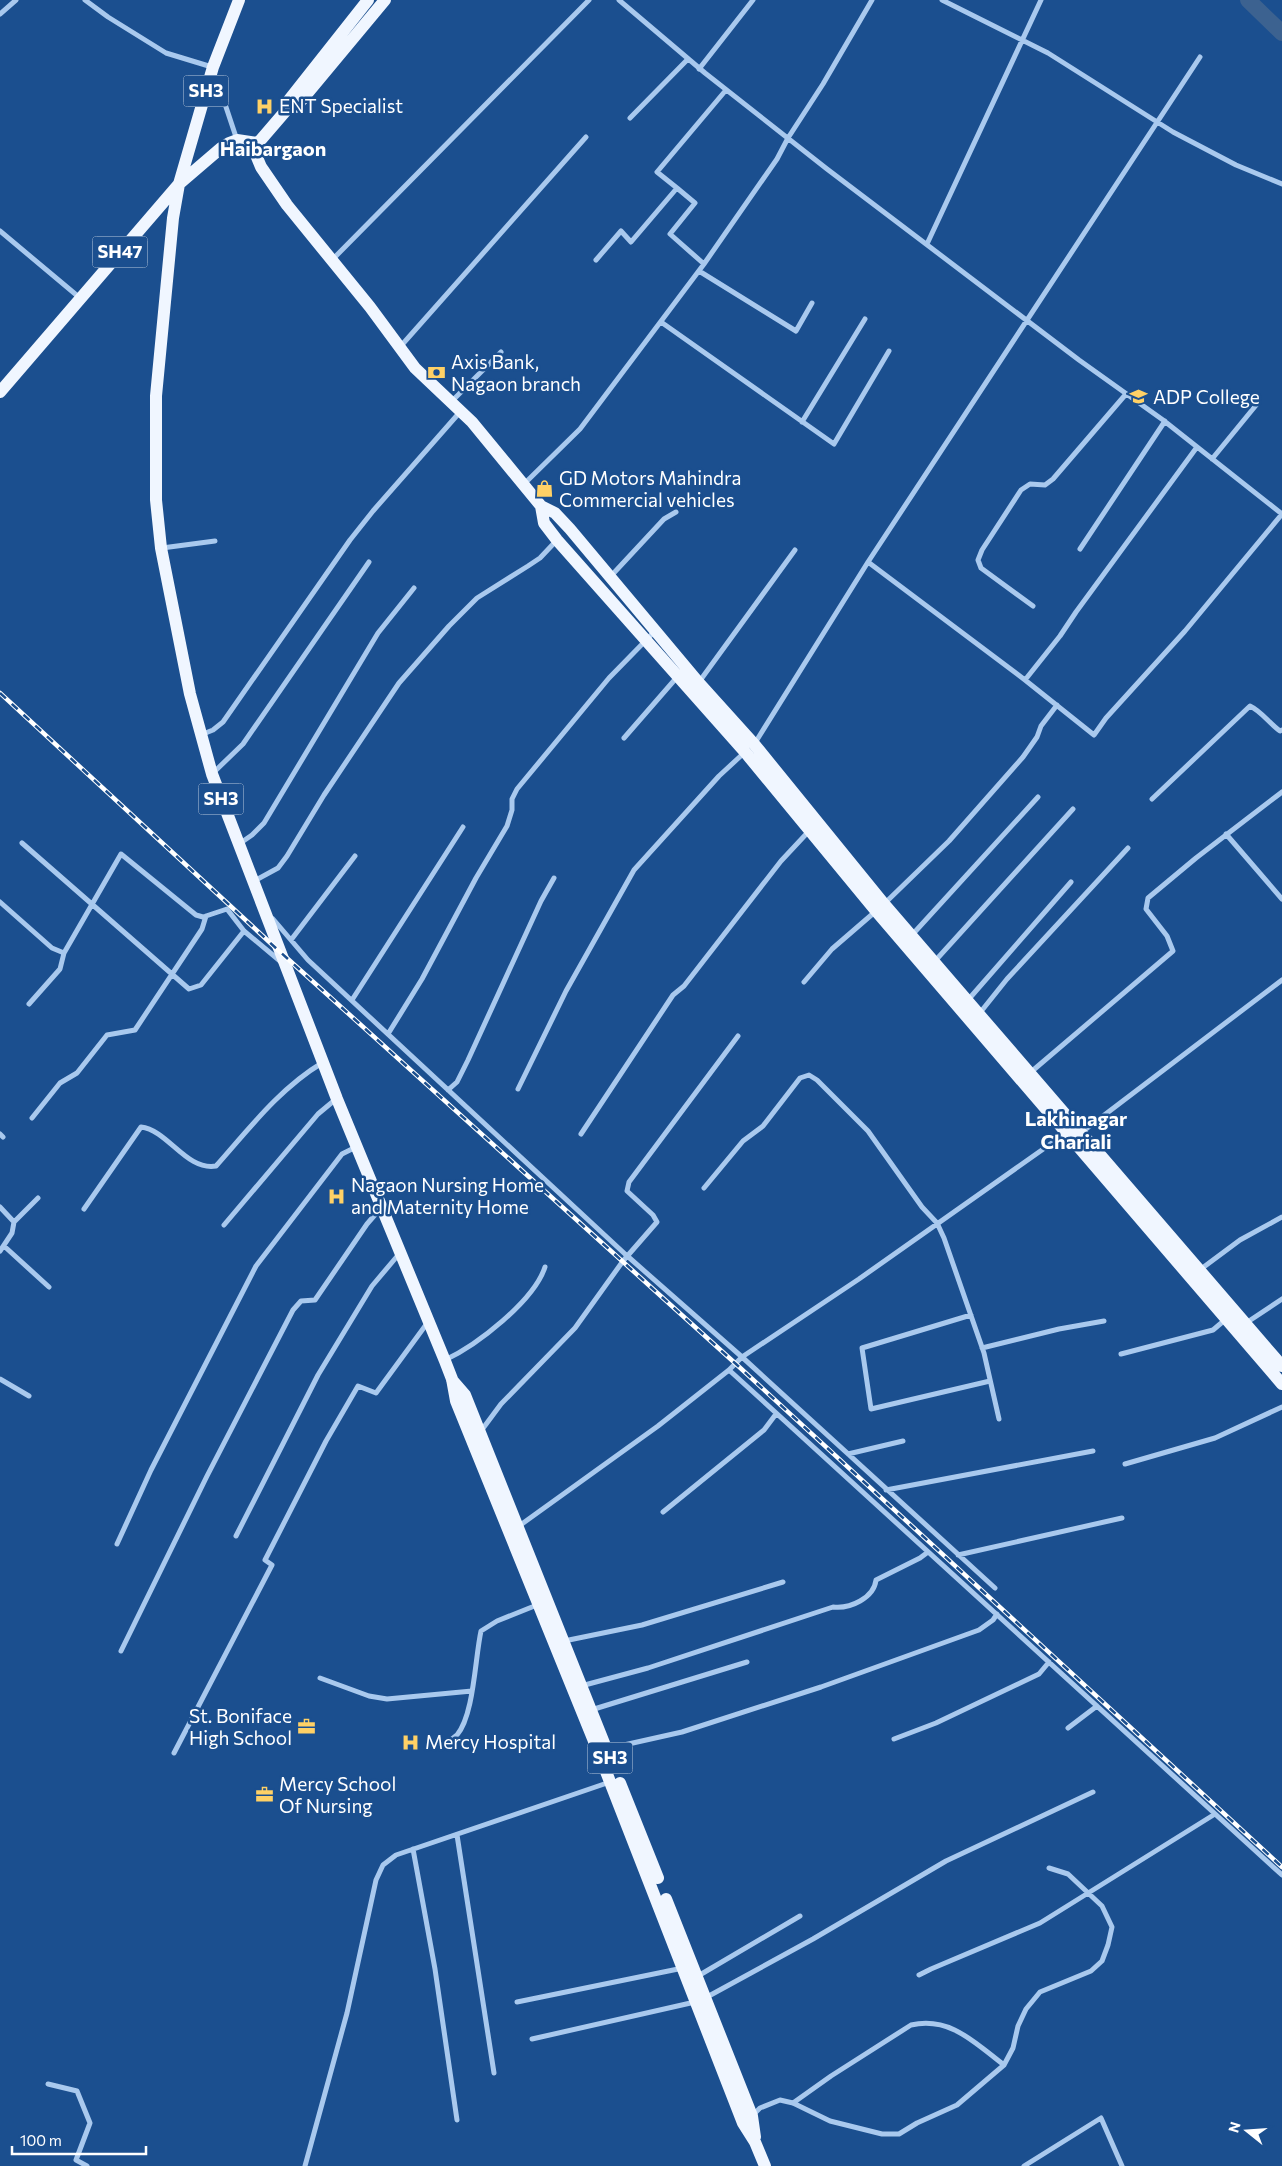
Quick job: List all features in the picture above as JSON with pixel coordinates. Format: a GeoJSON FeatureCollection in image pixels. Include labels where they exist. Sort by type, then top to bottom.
{"type":"FeatureCollection","features":[{"type":"Feature","properties":{"kind":"main road","name":"SH3"},"geometry":{"type":"LineString","coordinates":[[239,0],[213,67],[179,184],[168,257],[156,396],[156,500],[161,548],[200,735],[212,774],[238,844],[322,1062],[445,1360],[452,1380],[456,1401],[512,1530],[614,1780],[697,1976],[702,2000],[743,2123],[755,2142],[765,2166]]}},
{"type":"Feature","properties":{"kind":"main road"},"geometry":{"type":"LineString","coordinates":[[368,0],[289,100],[289,106],[258,143],[256,155],[261,167],[287,205],[370,307],[414,368],[472,422],[541,506],[555,514],[610,577],[699,683],[880,907],[912,935],[1031,1072],[1226,1319],[1282,1384]]}},
{"type":"Feature","properties":{"kind":"main road"},"geometry":{"type":"LineString","coordinates":[[289,106],[296,107],[385,0]]}},
{"type":"Feature","properties":{"kind":"main road"},"geometry":{"type":"LineString","coordinates":[[237,140],[258,143]]}},
{"type":"Feature","properties":{"kind":"main road","name":"SH47"},"geometry":{"type":"LineString","coordinates":[[0,392],[179,184],[221,148],[237,140]]}},
{"type":"Feature","properties":{"kind":"main road"},"geometry":{"type":"LineString","coordinates":[[541,506],[544,523],[557,540],[644,640],[750,748],[809,831],[880,907],[1200,1270],[1282,1366]]}},
{"type":"Feature","properties":{"kind":"main road","name":"SH3"},"geometry":{"type":"LineString","coordinates":[[452,1380],[465,1395],[480,1432],[512,1530]]}},
{"type":"Feature","properties":{"kind":"main road","name":"SH3"},"geometry":{"type":"LineString","coordinates":[[542,1602],[563,1641],[606,1749],[614,1780],[684,1968],[702,2000],[752,2116],[755,2142]]}},
{"type":"Feature","properties":{"kind":"street"},"geometry":{"type":"LineString","coordinates":[[0,14],[16,0]]}},
{"type":"Feature","properties":{"kind":"street"},"geometry":{"type":"LineString","coordinates":[[86,0],[108,17],[166,53],[213,67]]}},
{"type":"Feature","properties":{"kind":"street"},"geometry":{"type":"LineString","coordinates":[[332,261],[589,0]]}},
{"type":"Feature","properties":{"kind":"street"},"geometry":{"type":"LineString","coordinates":[[619,0],[726,90],[927,244],[1126,394],[1165,421],[1282,514],[1185,631],[1106,718],[1094,735],[1025,680],[868,562]]}},
{"type":"Feature","properties":{"kind":"street"},"geometry":{"type":"LineString","coordinates":[[699,69],[754,0]]}},
{"type":"Feature","properties":{"kind":"street"},"geometry":{"type":"LineString","coordinates":[[523,485],[580,430],[699,271],[777,159],[872,0]]}},
{"type":"Feature","properties":{"kind":"street"},"geometry":{"type":"LineString","coordinates":[[942,0],[1048,53],[1157,122],[1236,165],[1282,184]]}},
{"type":"Feature","properties":{"kind":"street"},"geometry":{"type":"LineString","coordinates":[[927,244],[1024,41],[1041,0]]}},
{"type":"Feature","properties":{"kind":"street"},"geometry":{"type":"LineString","coordinates":[[518,1088],[566,991],[634,870],[712,783],[750,748],[868,562],[1200,57]]}},
{"type":"Feature","properties":{"kind":"street"},"geometry":{"type":"LineString","coordinates":[[630,118],[688,59]]}},
{"type":"Feature","properties":{"kind":"street"},"geometry":{"type":"LineString","coordinates":[[208,86],[224,101],[237,140]]}},
{"type":"Feature","properties":{"kind":"street"},"geometry":{"type":"LineString","coordinates":[[704,264],[670,234],[695,203],[657,172],[726,90]]}},
{"type":"Feature","properties":{"kind":"street"},"geometry":{"type":"LineString","coordinates":[[399,347],[586,137]]}},
{"type":"Feature","properties":{"kind":"street"},"geometry":{"type":"LineString","coordinates":[[596,260],[621,231],[631,242],[677,188]]}},
{"type":"Feature","properties":{"kind":"street"},"geometry":{"type":"LineString","coordinates":[[0,231],[80,298]]}},
{"type":"Feature","properties":{"kind":"street"},"geometry":{"type":"LineString","coordinates":[[699,271],[796,331],[812,303]]}},
{"type":"Feature","properties":{"kind":"street"},"geometry":{"type":"LineString","coordinates":[[802,422],[865,319]]}},
{"type":"Feature","properties":{"kind":"street"},"geometry":{"type":"LineString","coordinates":[[661,322],[834,444],[889,351]]}},
{"type":"Feature","properties":{"kind":"street"},"geometry":{"type":"LineString","coordinates":[[450,402],[501,352]]}},
{"type":"Feature","properties":{"kind":"street"},"geometry":{"type":"LineString","coordinates":[[1033,606],[981,568],[978,560],[982,550],[1021,490],[1030,484],[1045,485],[1053,479],[1126,394]]}},
{"type":"Feature","properties":{"kind":"street"},"geometry":{"type":"LineString","coordinates":[[1212,460],[1257,404]]}},
{"type":"Feature","properties":{"kind":"street"},"geometry":{"type":"LineString","coordinates":[[200,735],[213,730],[223,722],[373,511],[460,412]]}},
{"type":"Feature","properties":{"kind":"street"},"geometry":{"type":"LineString","coordinates":[[1080,548],[1110,506],[1165,421]]}},
{"type":"Feature","properties":{"kind":"street"},"geometry":{"type":"LineString","coordinates":[[1025,680],[1060,636],[1197,447]]}},
{"type":"Feature","properties":{"kind":"street"},"geometry":{"type":"LineString","coordinates":[[610,577],[664,519],[676,512]]}},
{"type":"Feature","properties":{"kind":"street"},"geometry":{"type":"LineString","coordinates":[[253,881],[278,868],[399,683],[449,626],[477,598],[540,558],[557,540]]}},
{"type":"Feature","properties":{"kind":"street"},"geometry":{"type":"LineString","coordinates":[[161,548],[215,541]]}},
{"type":"Feature","properties":{"kind":"street"},"geometry":{"type":"LineString","coordinates":[[699,683],[794,550]]}},
{"type":"Feature","properties":{"kind":"street"},"geometry":{"type":"LineString","coordinates":[[212,774],[243,744],[369,562]]}},
{"type":"Feature","properties":{"kind":"street"},"geometry":{"type":"LineString","coordinates":[[238,844],[252,835],[264,823],[378,633],[414,588]]}},
{"type":"Feature","properties":{"kind":"street"},"geometry":{"type":"LineString","coordinates":[[388,1034],[422,979],[476,878],[507,826],[512,810],[512,799],[517,789],[609,678],[644,640],[655,631]]}},
{"type":"Feature","properties":{"kind":"street"},"geometry":{"type":"LineString","coordinates":[[624,738],[679,675]]}},
{"type":"Feature","properties":{"kind":"street"},"geometry":{"type":"LineString","coordinates":[[804,982],[832,949],[880,907],[949,841],[1017,764],[1057,705]]}},
{"type":"Feature","properties":{"kind":"street"},"geometry":{"type":"LineString","coordinates":[[1152,799],[1250,706],[1255,708],[1274,727],[1280,731],[1282,730]]}},
{"type":"Feature","properties":{"kind":"street"},"geometry":{"type":"LineString","coordinates":[[1031,1072],[1173,951],[1168,936],[1146,909],[1148,898],[1226,834],[1282,792]]}},
{"type":"Feature","properties":{"kind":"street"},"geometry":{"type":"LineString","coordinates":[[912,935],[1038,797]]}},
{"type":"Feature","properties":{"kind":"street"},"geometry":{"type":"LineString","coordinates":[[934,961],[1074,809]]}},
{"type":"Feature","properties":{"kind":"street"},"geometry":{"type":"LineString","coordinates":[[352,1000],[463,827]]}},
{"type":"Feature","properties":{"kind":"street"},"geometry":{"type":"LineString","coordinates":[[581,1134],[673,995],[684,986],[780,861],[809,831]]}},
{"type":"Feature","properties":{"kind":"street"},"geometry":{"type":"LineString","coordinates":[[1226,834],[1282,899]]}},
{"type":"Feature","properties":{"kind":"street"},"geometry":{"type":"LineString","coordinates":[[22,843],[189,990],[201,985],[244,931]]}},
{"type":"Feature","properties":{"kind":"street"},"geometry":{"type":"LineString","coordinates":[[979,1014],[1007,979],[1128,848]]}},
{"type":"Feature","properties":{"kind":"street"},"geometry":{"type":"LineString","coordinates":[[29,1004],[60,968],[64,953],[122,854],[196,915],[202,917],[227,909],[244,931],[284,965]]}},
{"type":"Feature","properties":{"kind":"street"},"geometry":{"type":"LineString","coordinates":[[291,940],[355,856]]}},
{"type":"Feature","properties":{"kind":"street"},"geometry":{"type":"LineString","coordinates":[[448,1090],[457,1082],[541,901],[554,878]]}},
{"type":"Feature","properties":{"kind":"street"},"geometry":{"type":"LineString","coordinates":[[968,1000],[1071,882]]}},
{"type":"Feature","properties":{"kind":"street"},"geometry":{"type":"LineString","coordinates":[[0,902],[52,948],[64,953]]}},
{"type":"Feature","properties":{"kind":"street"},"geometry":{"type":"LineString","coordinates":[[264,909],[308,960],[627,1257],[742,1357],[995,1588]]}},
{"type":"Feature","properties":{"kind":"street"},"geometry":{"type":"LineString","coordinates":[[32,1118],[60,1084],[77,1073],[107,1036],[135,1030],[202,929],[206,916]]}},
{"type":"Feature","properties":{"kind":"street"},"geometry":{"type":"LineString","coordinates":[[512,1530],[658,1426],[729,1370],[742,1357],[1075,1130],[1282,980]]}},
{"type":"Feature","properties":{"kind":"street"},"geometry":{"type":"LineString","coordinates":[[480,1432],[501,1404],[575,1328],[627,1257],[657,1222],[653,1215],[627,1191],[630,1182],[738,1036]]}},
{"type":"Feature","properties":{"kind":"street"},"geometry":{"type":"LineString","coordinates":[[84,1209],[141,1127],[151,1128],[183,1155],[207,1168],[216,1166],[260,1116],[306,1072],[322,1062]]}},
{"type":"Feature","properties":{"kind":"street"},"geometry":{"type":"LineString","coordinates":[[704,1188],[743,1141],[763,1126],[800,1078],[809,1075],[817,1080],[868,1131],[922,1207],[937,1223],[944,1238],[982,1348],[999,1419]]}},
{"type":"Feature","properties":{"kind":"street"},"geometry":{"type":"LineString","coordinates":[[224,1225],[318,1114],[337,1099]]}},
{"type":"Feature","properties":{"kind":"street"},"geometry":{"type":"LineString","coordinates":[[117,1544],[156,1461],[256,1266],[342,1154],[356,1147]]}},
{"type":"Feature","properties":{"kind":"street"},"geometry":{"type":"LineString","coordinates":[[0,1251],[12,1233],[14,1222],[38,1198]]}},
{"type":"Feature","properties":{"kind":"street"},"geometry":{"type":"LineString","coordinates":[[121,1651],[206,1476],[293,1310],[301,1301],[315,1300],[367,1224],[382,1206]]}},
{"type":"Feature","properties":{"kind":"street"},"geometry":{"type":"LineString","coordinates":[[0,1207],[14,1222]]}},
{"type":"Feature","properties":{"kind":"street"},"geometry":{"type":"LineString","coordinates":[[1200,1270],[1240,1240],[1282,1217]]}},
{"type":"Feature","properties":{"kind":"street"},"geometry":{"type":"LineString","coordinates":[[4,1246],[50,1288]]}},
{"type":"Feature","properties":{"kind":"street"},"geometry":{"type":"LineString","coordinates":[[236,1536],[318,1375],[372,1286],[401,1252]]}},
{"type":"Feature","properties":{"kind":"street"},"geometry":{"type":"LineString","coordinates":[[445,1360],[465,1350],[494,1329],[520,1302],[542,1275],[545,1267]]}},
{"type":"Feature","properties":{"kind":"street"},"geometry":{"type":"LineString","coordinates":[[1246,1323],[1282,1299]]}},
{"type":"Feature","properties":{"kind":"street"},"geometry":{"type":"LineString","coordinates":[[971,1315],[862,1348],[871,1410],[990,1381]]}},
{"type":"Feature","properties":{"kind":"street"},"geometry":{"type":"LineString","coordinates":[[1121,1354],[1213,1330],[1226,1319]]}},
{"type":"Feature","properties":{"kind":"street"},"geometry":{"type":"LineString","coordinates":[[982,1348],[1059,1329],[1104,1321]]}},
{"type":"Feature","properties":{"kind":"street"},"geometry":{"type":"LineString","coordinates":[[174,1753],[272,1565],[265,1560],[326,1441],[358,1386],[376,1393],[429,1322]]}},
{"type":"Feature","properties":{"kind":"street"},"geometry":{"type":"LineString","coordinates":[[729,1370],[1282,1875]]}},
{"type":"Feature","properties":{"kind":"street"},"geometry":{"type":"LineString","coordinates":[[0,1379],[29,1396]]}},
{"type":"Feature","properties":{"kind":"street"},"geometry":{"type":"LineString","coordinates":[[1125,1464],[1215,1438],[1282,1407]]}},
{"type":"Feature","properties":{"kind":"street"},"geometry":{"type":"LineString","coordinates":[[663,1512],[764,1430],[776,1414]]}},
{"type":"Feature","properties":{"kind":"street"},"geometry":{"type":"LineString","coordinates":[[848,1454],[903,1441]]}},
{"type":"Feature","properties":{"kind":"street"},"geometry":{"type":"LineString","coordinates":[[886,1490],[1093,1451]]}},
{"type":"Feature","properties":{"kind":"street"},"geometry":{"type":"LineString","coordinates":[[958,1555],[1122,1518]]}},
{"type":"Feature","properties":{"kind":"street"},"geometry":{"type":"LineString","coordinates":[[581,1686],[648,1668],[833,1607],[847,1607],[872,1594],[876,1580],[928,1552]]}},
{"type":"Feature","properties":{"kind":"street"},"geometry":{"type":"LineString","coordinates":[[563,1641],[642,1625],[783,1582]]}},
{"type":"Feature","properties":{"kind":"street"},"geometry":{"type":"LineString","coordinates":[[442,1748],[458,1734],[466,1715],[472,1691],[476,1652],[482,1632],[497,1621],[542,1602]]}},
{"type":"Feature","properties":{"kind":"street"},"geometry":{"type":"LineString","coordinates":[[606,1749],[682,1732],[820,1687],[979,1630],[997,1614]]}},
{"type":"Feature","properties":{"kind":"street"},"geometry":{"type":"LineString","coordinates":[[591,1711],[747,1662]]}},
{"type":"Feature","properties":{"kind":"street"},"geometry":{"type":"LineString","coordinates":[[894,1739],[936,1723],[1039,1674],[1049,1662]]}},
{"type":"Feature","properties":{"kind":"street"},"geometry":{"type":"LineString","coordinates":[[320,1678],[368,1696],[387,1699],[472,1691]]}},
{"type":"Feature","properties":{"kind":"street"},"geometry":{"type":"LineString","coordinates":[[1068,1728],[1097,1706]]}},
{"type":"Feature","properties":{"kind":"street"},"geometry":{"type":"LineString","coordinates":[[305,2166],[347,2012],[376,1880],[382,1865],[396,1855],[614,1780]]}},
{"type":"Feature","properties":{"kind":"street"},"geometry":{"type":"LineString","coordinates":[[532,2039],[702,2000],[813,1939],[946,1860],[1093,1792]]}},
{"type":"Feature","properties":{"kind":"street"},"geometry":{"type":"LineString","coordinates":[[919,1976],[931,1968],[1040,1923],[1214,1814]]}},
{"type":"Feature","properties":{"kind":"street"},"geometry":{"type":"LineString","coordinates":[[457,1835],[494,2073]]}},
{"type":"Feature","properties":{"kind":"street"},"geometry":{"type":"LineString","coordinates":[[413,1849],[457,2120]]}},
{"type":"Feature","properties":{"kind":"street"},"geometry":{"type":"LineString","coordinates":[[752,2116],[760,2108],[780,2100],[793,2103],[830,2121],[882,2134],[899,2134],[917,2123],[957,2105],[1004,2065],[1013,2048],[1018,2026],[1026,2008],[1040,1992],[1091,1971],[1102,1961],[1112,1927],[1102,1906],[1086,1894],[1068,1874],[1049,1868]]}},
{"type":"Feature","properties":{"kind":"street"},"geometry":{"type":"LineString","coordinates":[[697,1976],[800,1916]]}},
{"type":"Feature","properties":{"kind":"street"},"geometry":{"type":"LineString","coordinates":[[517,2002],[684,1968]]}},
{"type":"Feature","properties":{"kind":"street"},"geometry":{"type":"LineString","coordinates":[[793,2103],[831,2076],[911,2025],[924,2022],[939,2023],[964,2034],[1004,2065]]}},
{"type":"Feature","properties":{"kind":"street"},"geometry":{"type":"LineString","coordinates":[[48,2084],[77,2091],[90,2123],[76,2160],[88,2166]]}},
{"type":"Feature","properties":{"kind":"street"},"geometry":{"type":"LineString","coordinates":[[1024,2166],[1101,2118],[1122,2166]]}},
{"type":"Feature","properties":{"kind":"waterway"},"geometry":{"type":"LineString","coordinates":[[1248,0],[1282,33]]}},
{"type":"Feature","properties":{"kind":"railway"},"geometry":{"type":"LineString","coordinates":[[0,693],[278,950],[736,1364],[1282,1867]]}},
{"type":"Feature","properties":{"kind":"place","name":"ENT Specialist"},"geometry":{"type":"Point","coordinates":[265,106]}},
{"type":"Feature","properties":{"kind":"place","name":"Axis Bank, Nagaon branch"},"geometry":{"type":"Point","coordinates":[437,373]}},
{"type":"Feature","properties":{"kind":"place","name":"ADP College"},"geometry":{"type":"Point","coordinates":[1139,397]}},
{"type":"Feature","properties":{"kind":"place","name":"GD Motors Mahindra Commercial vehicles"},"geometry":{"type":"Point","coordinates":[545,489]}},
{"type":"Feature","properties":{"kind":"place","name":"Nagaon Nursing Home and Maternity Home"},"geometry":{"type":"Point","coordinates":[337,1196]}},
{"type":"Feature","properties":{"kind":"place","name":"St. Boniface High School"},"geometry":{"type":"Point","coordinates":[306,1727]}},
{"type":"Feature","properties":{"kind":"place","name":"Mercy Hospital"},"geometry":{"type":"Point","coordinates":[411,1742]}},
{"type":"Feature","properties":{"kind":"place","name":"Mercy School Of Nursing"},"geometry":{"type":"Point","coordinates":[265,1795]}},
{"type":"Feature","properties":{"kind":"district","name":"Haibargaon"},"geometry":{"type":"Point","coordinates":[273,149]}},
{"type":"Feature","properties":{"kind":"district","name":"Lakhinagar Chariali"},"geometry":{"type":"Point","coordinates":[1076,1130]}}]}
